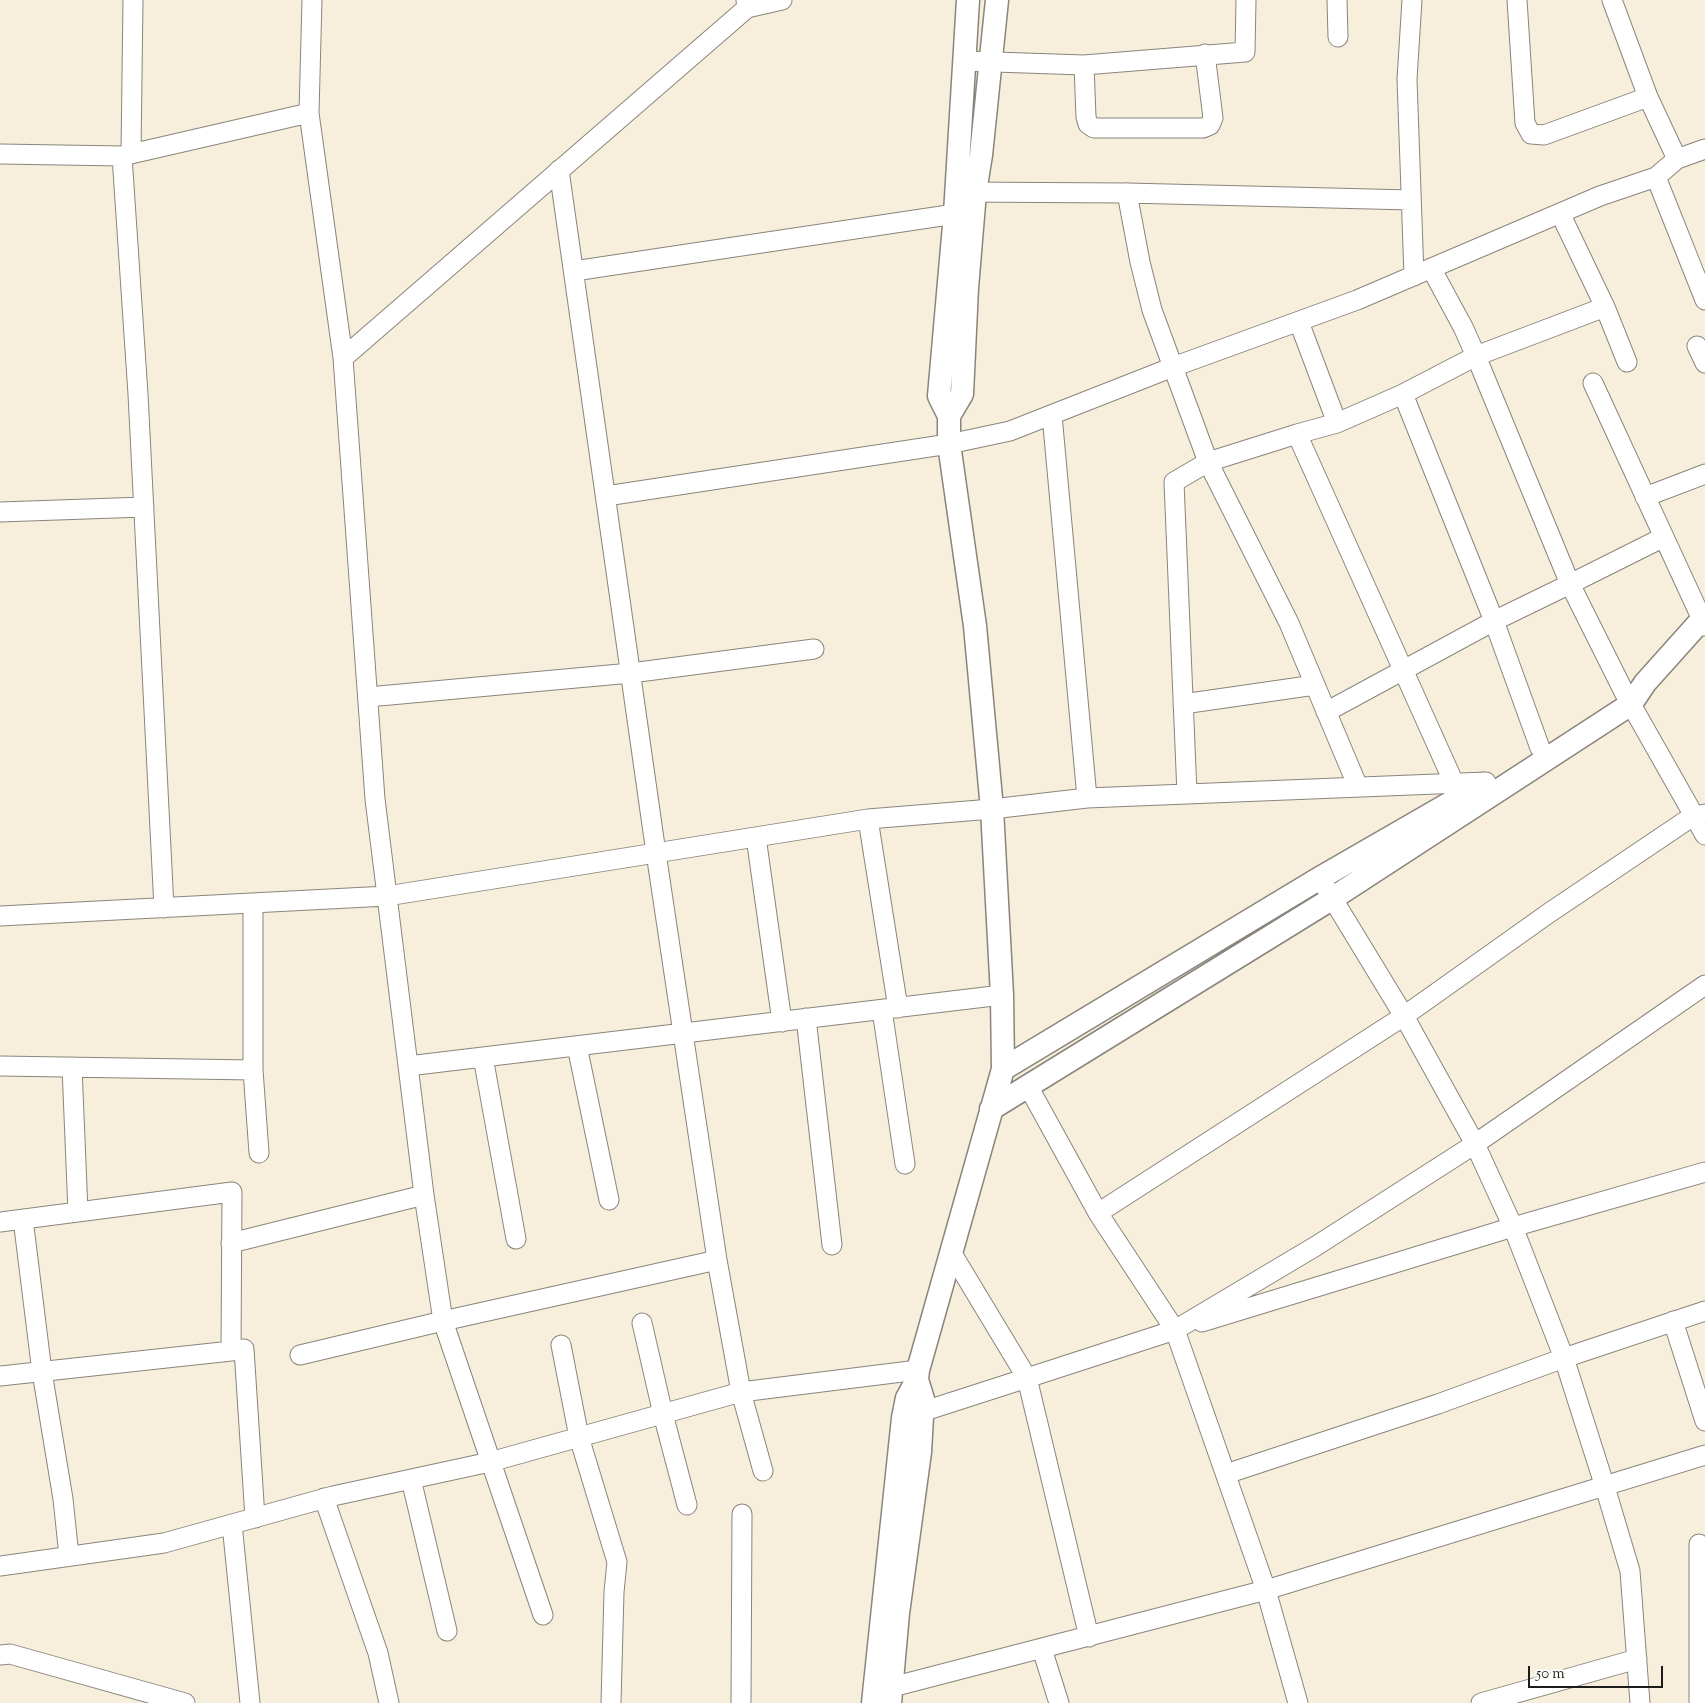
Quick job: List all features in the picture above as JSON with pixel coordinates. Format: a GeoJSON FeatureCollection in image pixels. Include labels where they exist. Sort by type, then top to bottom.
{"type":"FeatureCollection","features":[{"type":"Feature","properties":{"kind":"street"},"geometry":{"type":"LineString","coordinates":[[133,0],[127,154],[164,908]]}},
{"type":"Feature","properties":{"kind":"street"},"geometry":{"type":"LineString","coordinates":[[312,0],[309,113],[343,358],[375,799],[424,1195],[443,1321],[543,1614]]}},
{"type":"Feature","properties":{"kind":"street"},"geometry":{"type":"LineString","coordinates":[[343,358],[560,170],[746,4],[782,0]]}},
{"type":"Feature","properties":{"kind":"street"},"geometry":{"type":"LineString","coordinates":[[962,199],[968,0]]}},
{"type":"Feature","properties":{"kind":"street"},"geometry":{"type":"LineString","coordinates":[[997,0],[991,62],[962,199],[939,396],[949,416],[949,444],[975,626],[992,809],[1002,996],[1003,1069],[917,1375],[907,1398],[913,1415],[920,1452],[898,1613],[891,1695],[1042,1648],[1266,1590],[1705,1455]]}},
{"type":"Feature","properties":{"kind":"street"},"geometry":{"type":"LineString","coordinates":[[965,61],[1084,65],[1245,52],[1246,0]]}},
{"type":"Feature","properties":{"kind":"street"},"geometry":{"type":"LineString","coordinates":[[1337,0],[1338,37]]}},
{"type":"Feature","properties":{"kind":"street"},"geometry":{"type":"LineString","coordinates":[[1412,0],[1407,79],[1411,200],[1423,272],[1463,327],[1570,584],[1628,698],[1699,815],[1705,835]]}},
{"type":"Feature","properties":{"kind":"street"},"geometry":{"type":"LineString","coordinates":[[1516,0],[1526,123],[1531,134],[1544,135],[1648,97]]}},
{"type":"Feature","properties":{"kind":"street"},"geometry":{"type":"LineString","coordinates":[[1612,0],[1648,97],[1677,159]]}},
{"type":"Feature","properties":{"kind":"street"},"geometry":{"type":"LineString","coordinates":[[1084,65],[1086,117],[1088,124],[1094,128],[1203,128],[1210,125],[1212,118],[1205,54]]}},
{"type":"Feature","properties":{"kind":"street"},"geometry":{"type":"LineString","coordinates":[[0,154],[127,154],[309,113]]}},
{"type":"Feature","properties":{"kind":"street"},"geometry":{"type":"LineString","coordinates":[[606,496],[949,444],[1010,431],[1173,367],[1357,300],[1600,196],[1656,177],[1677,159],[1705,149]]}},
{"type":"Feature","properties":{"kind":"street"},"geometry":{"type":"LineString","coordinates":[[560,170],[656,853],[717,1260],[741,1392],[763,1471]]}},
{"type":"Feature","properties":{"kind":"street"},"geometry":{"type":"LineString","coordinates":[[1656,177],[1705,300]]}},
{"type":"Feature","properties":{"kind":"street"},"geometry":{"type":"LineString","coordinates":[[574,272],[962,199],[1127,193],[1411,200]]}},
{"type":"Feature","properties":{"kind":"street"},"geometry":{"type":"LineString","coordinates":[[1127,193],[1140,262],[1152,310],[1208,462],[1288,623],[1358,787]]}},
{"type":"Feature","properties":{"kind":"street"},"geometry":{"type":"LineString","coordinates":[[1560,213],[1605,307],[1627,362]]}},
{"type":"Feature","properties":{"kind":"street"},"geometry":{"type":"LineString","coordinates":[[1187,794],[1174,482],[1208,462],[1297,434],[1337,424],[1403,394],[1476,356],[1605,307]]}},
{"type":"Feature","properties":{"kind":"street"},"geometry":{"type":"LineString","coordinates":[[1299,322],[1337,424]]}},
{"type":"Feature","properties":{"kind":"street"},"geometry":{"type":"LineString","coordinates":[[1697,346],[1705,363]]}},
{"type":"Feature","properties":{"kind":"street"},"geometry":{"type":"LineString","coordinates":[[991,1109],[1333,898],[1628,698],[1645,683],[1704,620],[1593,383]]}},
{"type":"Feature","properties":{"kind":"street"},"geometry":{"type":"LineString","coordinates":[[1403,394],[1494,620],[1540,748]]}},
{"type":"Feature","properties":{"kind":"street"},"geometry":{"type":"LineString","coordinates":[[1052,414],[1087,798]]}},
{"type":"Feature","properties":{"kind":"street"},"geometry":{"type":"LineString","coordinates":[[1297,434],[1454,783]]}},
{"type":"Feature","properties":{"kind":"street"},"geometry":{"type":"LineString","coordinates":[[1645,497],[1705,474]]}},
{"type":"Feature","properties":{"kind":"street"},"geometry":{"type":"LineString","coordinates":[[0,512],[144,507]]}},
{"type":"Feature","properties":{"kind":"street"},"geometry":{"type":"LineString","coordinates":[[1326,712],[1494,620],[1664,537]]}},
{"type":"Feature","properties":{"kind":"street"},"geometry":{"type":"LineString","coordinates":[[368,697],[631,673],[814,649]]}},
{"type":"Feature","properties":{"kind":"street"},"geometry":{"type":"LineString","coordinates":[[1183,704],[1315,685]]}},
{"type":"Feature","properties":{"kind":"street"},"geometry":{"type":"LineString","coordinates":[[1003,1069],[1320,878],[1628,698]]}},
{"type":"Feature","properties":{"kind":"street"},"geometry":{"type":"LineString","coordinates":[[0,916],[387,896],[868,819],[992,809],[1087,798],[1486,782]]}},
{"type":"Feature","properties":{"kind":"street"},"geometry":{"type":"LineString","coordinates":[[1098,1213],[1404,1016],[1557,908],[1699,815]]}},
{"type":"Feature","properties":{"kind":"street"},"geometry":{"type":"LineString","coordinates":[[868,819],[890,1009],[905,1164]]}},
{"type":"Feature","properties":{"kind":"street"},"geometry":{"type":"LineString","coordinates":[[756,837],[782,1022]]}},
{"type":"Feature","properties":{"kind":"street"},"geometry":{"type":"LineString","coordinates":[[1320,878],[1404,1016],[1475,1144],[1513,1227],[1564,1358],[1630,1571],[1640,1703]]}},
{"type":"Feature","properties":{"kind":"street"},"geometry":{"type":"LineString","coordinates":[[254,903],[253,1070],[259,1153]]}},
{"type":"Feature","properties":{"kind":"street"},"geometry":{"type":"LineString","coordinates":[[1174,1330],[1316,1246],[1475,1144],[1705,985]]}},
{"type":"Feature","properties":{"kind":"street"},"geometry":{"type":"LineString","coordinates":[[408,1066],[1002,996]]}},
{"type":"Feature","properties":{"kind":"street"},"geometry":{"type":"LineString","coordinates":[[806,1018],[832,1245]]}},
{"type":"Feature","properties":{"kind":"street"},"geometry":{"type":"LineString","coordinates":[[578,1046],[609,1200]]}},
{"type":"Feature","properties":{"kind":"street"},"geometry":{"type":"LineString","coordinates":[[483,1057],[516,1239]]}},
{"type":"Feature","properties":{"kind":"street"},"geometry":{"type":"LineString","coordinates":[[0,1066],[253,1070]]}},
{"type":"Feature","properties":{"kind":"street"},"geometry":{"type":"LineString","coordinates":[[72,1067],[78,1212]]}},
{"type":"Feature","properties":{"kind":"street"},"geometry":{"type":"LineString","coordinates":[[1028,1086],[1098,1213],[1174,1330],[1266,1590],[1298,1703]]}},
{"type":"Feature","properties":{"kind":"street"},"geometry":{"type":"LineString","coordinates":[[913,1415],[1174,1330],[1513,1227],[1705,1172]]}},
{"type":"Feature","properties":{"kind":"street"},"geometry":{"type":"LineString","coordinates":[[0,1222],[232,1192],[231,1351]]}},
{"type":"Feature","properties":{"kind":"street"},"geometry":{"type":"LineString","coordinates":[[231,1244],[424,1195]]}},
{"type":"Feature","properties":{"kind":"street"},"geometry":{"type":"LineString","coordinates":[[23,1219],[42,1372],[63,1500],[69,1556]]}},
{"type":"Feature","properties":{"kind":"street"},"geometry":{"type":"LineString","coordinates":[[951,1252],[1027,1378],[1089,1637]]}},
{"type":"Feature","properties":{"kind":"street"},"geometry":{"type":"LineString","coordinates":[[300,1355],[717,1260]]}},
{"type":"Feature","properties":{"kind":"street"},"geometry":{"type":"LineString","coordinates":[[1226,1474],[1438,1404],[1564,1358],[1705,1311]]}},
{"type":"Feature","properties":{"kind":"street"},"geometry":{"type":"LineString","coordinates":[[1673,1321],[1705,1421]]}},
{"type":"Feature","properties":{"kind":"street"},"geometry":{"type":"LineString","coordinates":[[642,1323],[687,1505]]}},
{"type":"Feature","properties":{"kind":"street"},"geometry":{"type":"LineString","coordinates":[[560,1345],[579,1438],[617,1562],[614,1592],[611,1703]]}},
{"type":"Feature","properties":{"kind":"street"},"geometry":{"type":"LineString","coordinates":[[0,1376],[244,1349],[254,1518]]}},
{"type":"Feature","properties":{"kind":"street"},"geometry":{"type":"LineString","coordinates":[[0,1566],[164,1543],[324,1498],[490,1462],[741,1392],[917,1375]]}},
{"type":"Feature","properties":{"kind":"street"},"geometry":{"type":"LineString","coordinates":[[873,1703],[913,1415]]}},
{"type":"Feature","properties":{"kind":"street"},"geometry":{"type":"LineString","coordinates":[[411,1479],[447,1631]]}},
{"type":"Feature","properties":{"kind":"street"},"geometry":{"type":"LineString","coordinates":[[324,1498],[378,1653],[389,1703]]}},
{"type":"Feature","properties":{"kind":"street"},"geometry":{"type":"LineString","coordinates":[[741,1703],[742,1514]]}},
{"type":"Feature","properties":{"kind":"street"},"geometry":{"type":"LineString","coordinates":[[232,1524],[250,1703]]}},
{"type":"Feature","properties":{"kind":"street"},"geometry":{"type":"LineString","coordinates":[[1699,1544],[1699,1703]]}},
{"type":"Feature","properties":{"kind":"street"},"geometry":{"type":"LineString","coordinates":[[1042,1648],[1059,1703]]}},
{"type":"Feature","properties":{"kind":"street"},"geometry":{"type":"LineString","coordinates":[[0,1656],[10,1654],[184,1703]]}},
{"type":"Feature","properties":{"kind":"street"},"geometry":{"type":"LineString","coordinates":[[1481,1703],[1637,1659]]}}]}
